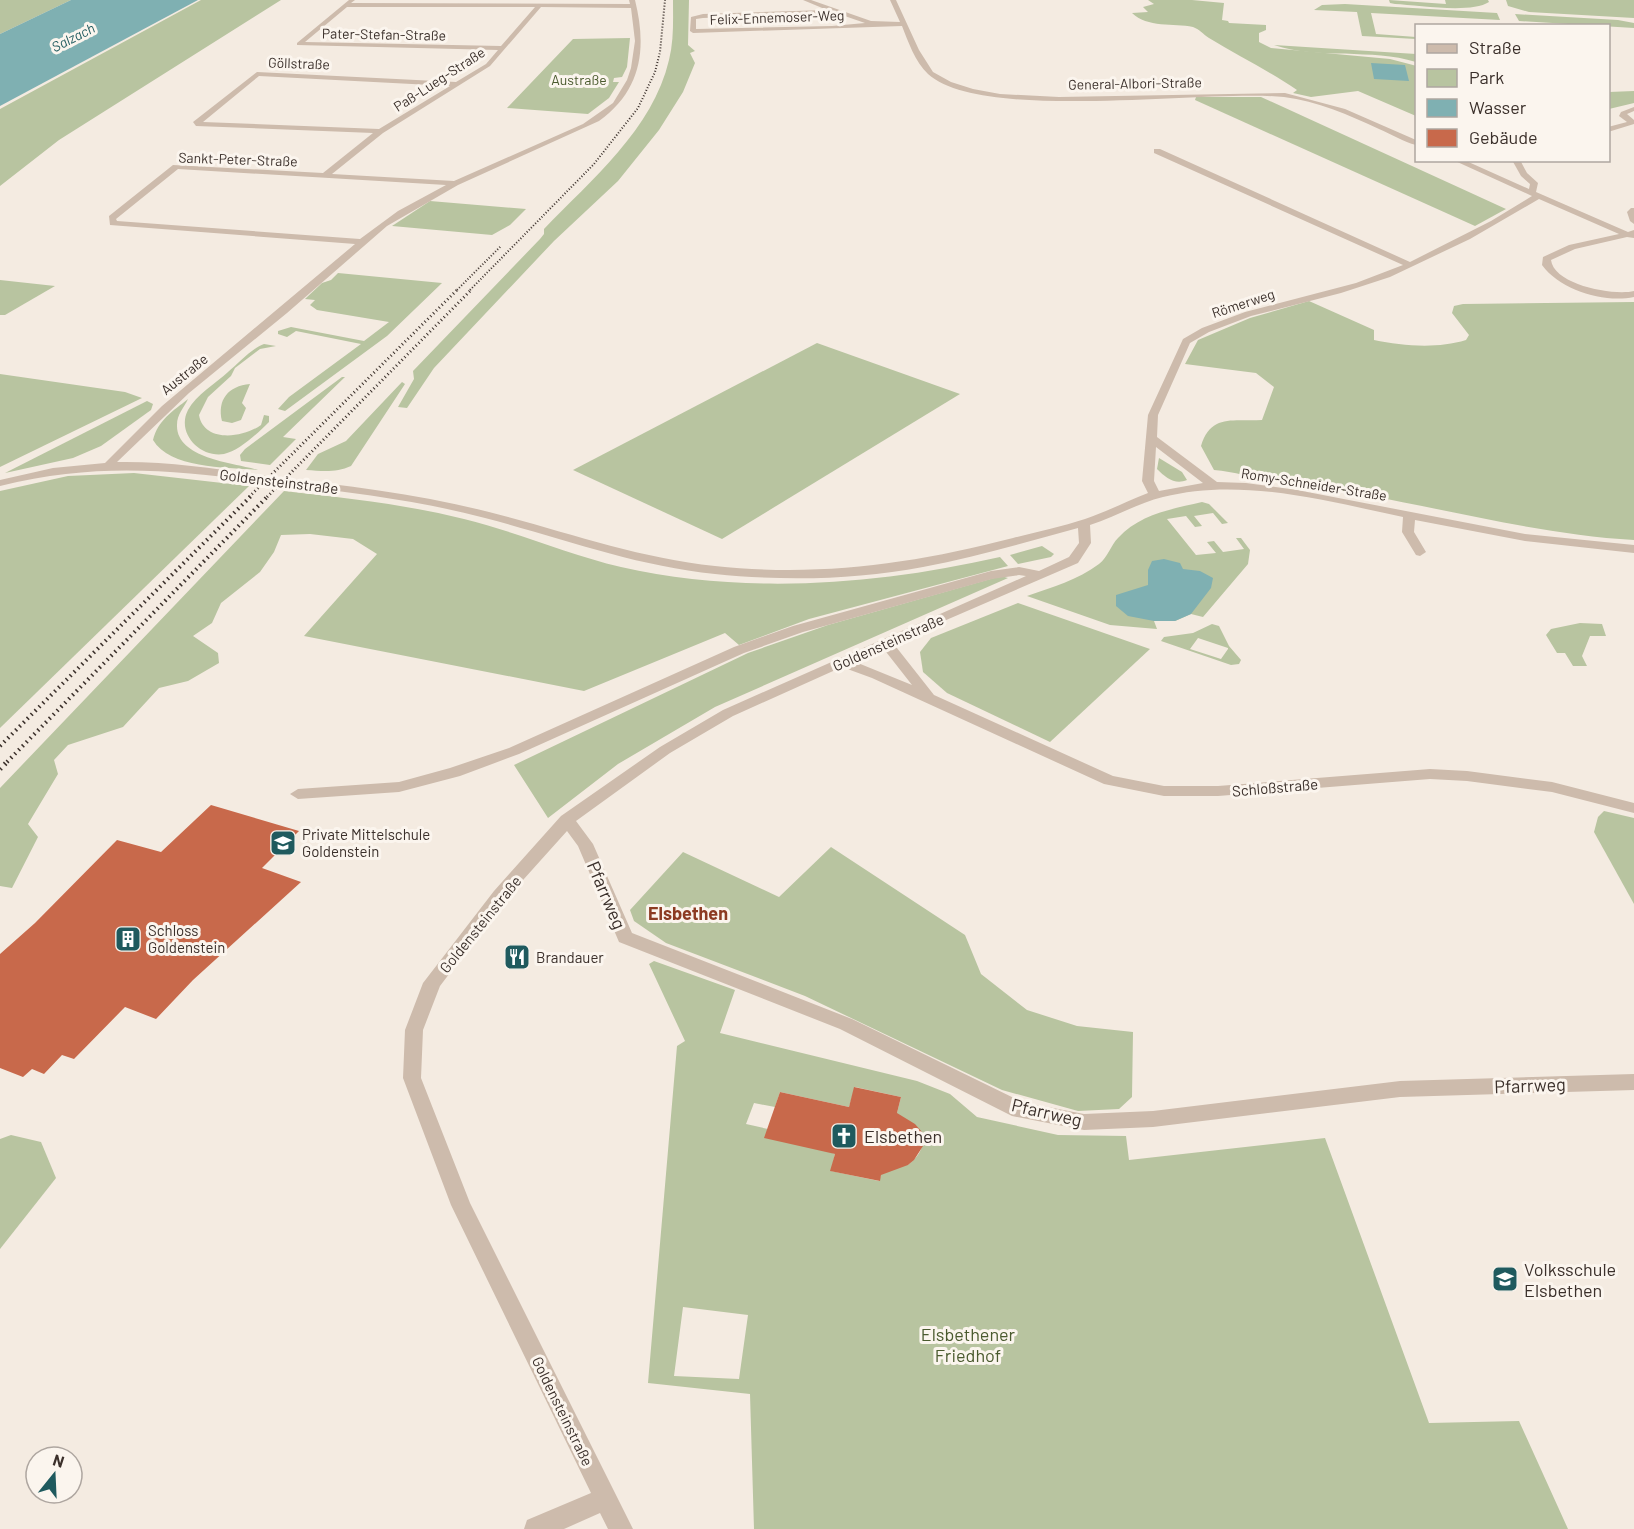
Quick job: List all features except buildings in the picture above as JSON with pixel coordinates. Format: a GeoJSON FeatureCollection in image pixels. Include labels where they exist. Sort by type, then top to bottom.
{"type":"FeatureCollection","features":[{"type":"Feature","properties":{"kind":"street"},"geometry":{"type":"LineString","coordinates":[[345,5],[352,0]]}},
{"type":"Feature","properties":{"kind":"street"},"geometry":{"type":"LineString","coordinates":[[806,0],[875,24],[905,24]]}},
{"type":"Feature","properties":{"kind":"street","name":"General-Albori-Straße"},"geometry":{"type":"LineString","coordinates":[[893,0],[929,72],[960,87],[1006,96],[1036,98],[1291,95],[1337,107],[1415,143]]}},
{"type":"Feature","properties":{"kind":"street"},"geometry":{"type":"LineString","coordinates":[[538,7],[632,3]]}},
{"type":"Feature","properties":{"kind":"street","name":"Austraße"},"geometry":{"type":"LineString","coordinates":[[108,466],[139,431],[179,394],[270,323],[361,242],[404,210],[455,183],[586,124],[615,104],[627,88],[635,67],[638,33],[632,3]]}},
{"type":"Feature","properties":{"kind":"street","name":"Pater-Stefan-Straße"},"geometry":{"type":"LineString","coordinates":[[504,48],[299,44],[345,5],[538,7]]}},
{"type":"Feature","properties":{"kind":"street","name":"Paß-Lueg-Straße"},"geometry":{"type":"LineString","coordinates":[[325,175],[380,132],[488,65],[538,7]]}},
{"type":"Feature","properties":{"kind":"street","name":"Felix-Ennemoser-Weg"},"geometry":{"type":"LineString","coordinates":[[837,11],[703,16],[693,18],[693,31],[832,28],[875,24]]}},
{"type":"Feature","properties":{"kind":"street","name":"Göllstraße"},"geometry":{"type":"LineString","coordinates":[[380,132],[196,124],[257,74],[459,84]]}},
{"type":"Feature","properties":{"kind":"street"},"geometry":{"type":"LineString","coordinates":[[1634,109],[1623,113],[1623,116],[1634,122]]}},
{"type":"Feature","properties":{"kind":"street"},"geometry":{"type":"LineString","coordinates":[[1610,129],[1634,122]]}},
{"type":"Feature","properties":{"kind":"street"},"geometry":{"type":"LineString","coordinates":[[1157,151],[1410,265]]}},
{"type":"Feature","properties":{"kind":"street"},"geometry":{"type":"LineString","coordinates":[[1461,162],[1633,235]]}},
{"type":"Feature","properties":{"kind":"street"},"geometry":{"type":"LineString","coordinates":[[1517,162],[1524,174],[1534,183],[1535,195]]}},
{"type":"Feature","properties":{"kind":"street","name":"Sankt-Peter-Straße"},"geometry":{"type":"LineString","coordinates":[[361,242],[125,225],[113,223],[112,218],[176,167],[455,183]]}},
{"type":"Feature","properties":{"kind":"street","name":"Römerweg"},"geometry":{"type":"LineString","coordinates":[[1155,495],[1148,481],[1153,415],[1186,341],[1241,317],[1358,285],[1410,265],[1518,210],[1535,195]]}},
{"type":"Feature","properties":{"kind":"street"},"geometry":{"type":"LineString","coordinates":[[1634,210],[1631,212],[1634,221]]}},
{"type":"Feature","properties":{"kind":"street"},"geometry":{"type":"LineString","coordinates":[[1633,235],[1572,247],[1546,259],[1545,263],[1552,272],[1588,291],[1613,297],[1634,294]]}},
{"type":"Feature","properties":{"kind":"street"},"geometry":{"type":"LineString","coordinates":[[1151,438],[1214,486]]}},
{"type":"Feature","properties":{"kind":"street","name":"Goldensteinstraße"},"geometry":{"type":"LineString","coordinates":[[0,483],[71,468],[152,466],[375,493],[485,514],[617,554],[667,564],[766,573],[848,571],[919,563],[1084,523],[1155,495],[1214,486]]}},
{"type":"Feature","properties":{"kind":"street","name":"Romy-Schneider-Straße"},"geometry":{"type":"LineString","coordinates":[[1214,486],[1318,497],[1548,540],[1634,549]]}},
{"type":"Feature","properties":{"kind":"street"},"geometry":{"type":"LineString","coordinates":[[1409,514],[1408,532],[1420,552]]}},
{"type":"Feature","properties":{"kind":"street","name":"Goldensteinstraße"},"geometry":{"type":"LineString","coordinates":[[621,1529],[461,1205],[412,1078],[414,1030],[432,984],[500,895],[567,820],[665,750],[719,719],[885,642],[1074,560],[1085,543],[1084,523]]}},
{"type":"Feature","properties":{"kind":"street"},"geometry":{"type":"LineString","coordinates":[[1548,540],[1548,555]]}},
{"type":"Feature","properties":{"kind":"street","name":"Goldensteinstraße"},"geometry":{"type":"LineString","coordinates":[[298,794],[399,787],[455,772],[514,751],[739,650],[798,629],[991,574],[1019,571],[1041,575]]}},
{"type":"Feature","properties":{"kind":"street","name":"Schloßstraße"},"geometry":{"type":"LineString","coordinates":[[885,642],[930,699]]}},
{"type":"Feature","properties":{"kind":"street","name":"Schloßstraße"},"geometry":{"type":"LineString","coordinates":[[842,662],[1110,780],[1164,791],[1218,792],[1430,774],[1552,787],[1634,808]]}},
{"type":"Feature","properties":{"kind":"street","name":"Pfarrweg"},"geometry":{"type":"LineString","coordinates":[[567,820],[585,844],[625,937],[846,1024],[1019,1110],[1084,1122],[1142,1120],[1400,1089],[1634,1082]]}},
{"type":"Feature","properties":{"kind":"street"},"geometry":{"type":"LineString","coordinates":[[536,1529],[607,1498]]}},
{"type":"Feature","properties":{"kind":"green space"},"geometry":{"type":"Polygon","coordinates":[[[0,0],[71,0],[0,34],[0,0]]]}},
{"type":"Feature","properties":{"kind":"green space"},"geometry":{"type":"Polygon","coordinates":[[[201,0],[281,0],[59,140],[0,186],[0,109],[201,0]]]}},
{"type":"Feature","properties":{"kind":"green space"},"geometry":{"type":"Polygon","coordinates":[[[673,0],[689,0],[688,45],[695,51],[690,53],[695,63],[683,92],[659,130],[618,181],[554,241],[434,368],[407,408],[398,407],[414,379],[413,371],[540,239],[544,234],[544,229],[600,172],[635,131],[661,85],[669,60],[673,0]]]}},
{"type":"Feature","properties":{"kind":"green space"},"geometry":{"type":"Polygon","coordinates":[[[1148,0],[1224,3],[1222,20],[1229,23],[1266,25],[1266,30],[1259,33],[1259,42],[1271,48],[1390,59],[1415,66],[1415,116],[1358,91],[1311,97],[1293,93],[1297,90],[1195,28],[1153,23],[1138,18],[1132,13],[1148,12],[1143,7],[1154,4],[1148,0]]]}},
{"type":"Feature","properties":{"kind":"green space"},"geometry":{"type":"Polygon","coordinates":[[[1389,0],[1446,4],[1445,0],[1488,0],[1489,2],[1481,6],[1457,8],[1395,4],[1390,3],[1389,0]]]}},
{"type":"Feature","properties":{"kind":"green space"},"geometry":{"type":"Polygon","coordinates":[[[1506,0],[1634,0],[1634,18],[1529,12],[1508,6],[1506,0]]]}},
{"type":"Feature","properties":{"kind":"green space"},"geometry":{"type":"Polygon","coordinates":[[[1345,4],[1497,13],[1500,20],[1371,13],[1376,34],[1415,37],[1415,39],[1362,36],[1357,12],[1314,10],[1322,5],[1345,4]]]}},
{"type":"Feature","properties":{"kind":"green space"},"geometry":{"type":"Polygon","coordinates":[[[1515,14],[1618,20],[1634,23],[1634,28],[1610,27],[1610,24],[1519,21],[1515,14]]]}},
{"type":"Feature","properties":{"kind":"green space","name":"Austraße"},"geometry":{"type":"Polygon","coordinates":[[[630,38],[627,67],[622,77],[614,78],[613,82],[619,82],[609,98],[588,114],[507,108],[573,39],[630,38]]]}},
{"type":"Feature","properties":{"kind":"green space"},"geometry":{"type":"Polygon","coordinates":[[[1274,45],[1415,54],[1415,62],[1381,56],[1291,49],[1274,45]]]}},
{"type":"Feature","properties":{"kind":"green space"},"geometry":{"type":"Polygon","coordinates":[[[1634,91],[1634,103],[1610,109],[1610,92],[1634,91]]]}},
{"type":"Feature","properties":{"kind":"green space"},"geometry":{"type":"Polygon","coordinates":[[[1196,97],[1261,97],[1506,209],[1475,226],[1195,100],[1196,97]]]}},
{"type":"Feature","properties":{"kind":"green space"},"geometry":{"type":"Polygon","coordinates":[[[430,201],[526,209],[510,225],[492,235],[392,226],[430,201]]]}},
{"type":"Feature","properties":{"kind":"green space"},"geometry":{"type":"Polygon","coordinates":[[[338,273],[442,283],[387,336],[285,411],[278,409],[289,397],[361,344],[296,331],[287,337],[278,334],[278,331],[291,327],[364,341],[389,322],[317,310],[310,305],[315,300],[305,299],[322,283],[331,280],[338,273]]]}},
{"type":"Feature","properties":{"kind":"green space"},"geometry":{"type":"Polygon","coordinates":[[[0,280],[55,286],[5,315],[0,315],[0,280]]]}},
{"type":"Feature","properties":{"kind":"green space"},"geometry":{"type":"Polygon","coordinates":[[[1309,301],[1374,330],[1374,340],[1420,346],[1443,345],[1466,340],[1469,335],[1452,313],[1454,306],[1463,304],[1634,302],[1634,540],[1546,530],[1373,496],[1214,470],[1201,446],[1205,435],[1211,428],[1225,421],[1262,420],[1274,387],[1256,373],[1185,364],[1198,340],[1250,318],[1309,301]]]}},
{"type":"Feature","properties":{"kind":"green space"},"geometry":{"type":"Polygon","coordinates":[[[817,343],[960,394],[722,539],[573,470],[817,343]]]}},
{"type":"Feature","properties":{"kind":"green space"},"geometry":{"type":"Polygon","coordinates":[[[264,344],[276,346],[260,349],[235,368],[231,376],[208,397],[199,415],[202,424],[208,430],[225,435],[244,433],[261,425],[264,415],[269,416],[269,422],[248,441],[230,452],[215,454],[199,448],[192,442],[185,427],[188,410],[207,389],[264,344]]]}},
{"type":"Feature","properties":{"kind":"green space"},"geometry":{"type":"Polygon","coordinates":[[[0,374],[125,392],[142,398],[0,467],[0,374]]]}},
{"type":"Feature","properties":{"kind":"green space"},"geometry":{"type":"Polygon","coordinates":[[[345,377],[283,437],[296,439],[270,465],[241,461],[240,455],[245,449],[345,377]]]}},
{"type":"Feature","properties":{"kind":"green space"},"geometry":{"type":"Polygon","coordinates":[[[402,382],[405,384],[351,466],[334,471],[306,470],[318,454],[346,441],[402,382]]]}},
{"type":"Feature","properties":{"kind":"green space"},"geometry":{"type":"Polygon","coordinates":[[[250,384],[242,403],[246,408],[241,420],[232,423],[222,421],[221,407],[226,395],[242,385],[250,384]]]}},
{"type":"Feature","properties":{"kind":"green space"},"geometry":{"type":"Polygon","coordinates":[[[188,399],[177,421],[179,436],[186,445],[208,458],[258,470],[200,465],[172,456],[161,449],[153,440],[158,427],[167,416],[188,399]]]}},
{"type":"Feature","properties":{"kind":"green space"},"geometry":{"type":"Polygon","coordinates":[[[147,401],[153,404],[151,410],[101,446],[73,458],[5,473],[147,401]]]}},
{"type":"Feature","properties":{"kind":"green space"},"geometry":{"type":"Polygon","coordinates":[[[1159,458],[1182,472],[1187,480],[1175,481],[1164,475],[1157,469],[1159,458]]]}},
{"type":"Feature","properties":{"kind":"green space"},"geometry":{"type":"Polygon","coordinates":[[[134,473],[249,486],[0,728],[0,491],[68,476],[134,473]]]}},
{"type":"Feature","properties":{"kind":"green space"},"geometry":{"type":"Polygon","coordinates":[[[284,491],[419,509],[484,524],[621,567],[668,576],[715,581],[763,584],[859,580],[953,567],[1000,557],[1008,566],[809,619],[739,645],[725,633],[584,691],[304,636],[377,554],[353,539],[310,534],[281,535],[274,552],[260,572],[221,603],[212,623],[193,636],[218,653],[219,663],[188,681],[159,688],[123,727],[68,745],[54,760],[58,774],[28,824],[38,837],[12,888],[0,886],[0,788],[284,491]]]}},
{"type":"Feature","properties":{"kind":"green space"},"geometry":{"type":"Polygon","coordinates":[[[1202,502],[1209,504],[1228,523],[1222,524],[1213,513],[1194,516],[1202,526],[1195,527],[1186,516],[1167,519],[1196,555],[1216,553],[1207,542],[1214,541],[1223,552],[1244,549],[1236,538],[1241,538],[1250,550],[1248,564],[1203,617],[1191,614],[1175,621],[1154,621],[1157,629],[1110,625],[1027,596],[1064,583],[1091,570],[1102,561],[1118,538],[1136,523],[1179,507],[1202,502]]]}},
{"type":"Feature","properties":{"kind":"green space"},"geometry":{"type":"Polygon","coordinates":[[[1042,546],[1054,554],[1051,557],[1018,564],[1010,555],[1042,546]]]}},
{"type":"Feature","properties":{"kind":"green space"},"geometry":{"type":"Polygon","coordinates":[[[1001,576],[1008,578],[715,707],[618,764],[548,818],[514,765],[748,653],[828,625],[1001,576]]]}},
{"type":"Feature","properties":{"kind":"green space"},"geometry":{"type":"Polygon","coordinates":[[[1018,603],[1150,649],[1050,742],[947,693],[923,672],[920,652],[931,638],[1018,603]]]}},
{"type":"Feature","properties":{"kind":"green space"},"geometry":{"type":"Polygon","coordinates":[[[1580,623],[1602,624],[1606,636],[1590,636],[1582,656],[1587,666],[1573,666],[1565,653],[1557,653],[1546,635],[1551,629],[1580,623]]]}},
{"type":"Feature","properties":{"kind":"green space"},"geometry":{"type":"Polygon","coordinates":[[[1212,624],[1219,626],[1229,646],[1241,660],[1239,664],[1231,665],[1161,641],[1164,637],[1193,633],[1212,624]],[[1198,638],[1190,649],[1221,659],[1228,648],[1198,638]]]}},
{"type":"Feature","properties":{"kind":"green space"},"geometry":{"type":"Polygon","coordinates":[[[1604,811],[1634,818],[1634,904],[1594,832],[1598,817],[1604,811]]]}},
{"type":"Feature","properties":{"kind":"green space"},"geometry":{"type":"Polygon","coordinates":[[[831,847],[965,935],[981,974],[1027,1010],[1077,1026],[1133,1032],[1132,1097],[1119,1109],[1078,1111],[1002,1090],[805,996],[666,943],[634,921],[630,910],[683,852],[779,897],[831,847]]]}},
{"type":"Feature","properties":{"kind":"green space","name":"Elsbethener Friedhof"},"geometry":{"type":"Polygon","coordinates":[[[654,961],[735,990],[720,1033],[917,1081],[950,1094],[977,1117],[1058,1135],[1126,1136],[1129,1160],[1325,1138],[1429,1423],[1519,1421],[1568,1529],[754,1529],[750,1394],[648,1383],[677,1046],[685,1041],[649,964],[654,961]],[[855,1087],[849,1107],[780,1092],[775,1107],[754,1103],[746,1124],[768,1129],[835,1154],[831,1171],[879,1181],[884,1164],[908,1165],[916,1158],[923,1143],[922,1136],[914,1124],[896,1117],[901,1097],[855,1087]],[[683,1307],[674,1376],[739,1379],[748,1315],[683,1307]]]}},
{"type":"Feature","properties":{"kind":"green space"},"geometry":{"type":"Polygon","coordinates":[[[11,1135],[41,1142],[56,1178],[0,1249],[0,1139],[11,1135]]]}},
{"type":"Feature","properties":{"kind":"water","name":"Salzach"},"geometry":{"type":"Polygon","coordinates":[[[71,0],[198,0],[0,106],[0,34],[71,0]]]}},
{"type":"Feature","properties":{"kind":"water"},"geometry":{"type":"Polygon","coordinates":[[[1371,63],[1405,65],[1409,81],[1374,79],[1371,63]]]}},
{"type":"Feature","properties":{"kind":"water"},"geometry":{"type":"Polygon","coordinates":[[[1164,559],[1180,563],[1183,569],[1200,571],[1213,578],[1211,588],[1191,614],[1175,621],[1154,621],[1128,616],[1116,606],[1116,595],[1148,585],[1148,570],[1152,561],[1164,559]]]}},
{"type":"Feature","properties":{"kind":"railway"},"geometry":{"type":"LineString","coordinates":[[470,290],[594,164],[638,108],[655,72],[660,52],[665,0]]}},
{"type":"Feature","properties":{"kind":"railway"},"geometry":{"type":"LineString","coordinates":[[458,289],[501,246]]}},
{"type":"Feature","properties":{"kind":"railway"},"geometry":{"type":"LineString","coordinates":[[249,497],[458,289]]}},
{"type":"Feature","properties":{"kind":"railway"},"geometry":{"type":"LineString","coordinates":[[267,497],[472,289]]}},
{"type":"Feature","properties":{"kind":"railway"},"geometry":{"type":"LineString","coordinates":[[0,746],[251,496]]}},
{"type":"Feature","properties":{"kind":"railway"},"geometry":{"type":"LineString","coordinates":[[7,762],[268,496]]}},
{"type":"Feature","properties":{"kind":"railway"},"geometry":{"type":"LineString","coordinates":[[0,769],[7,762]]}},
{"type":"Feature","properties":{"kind":"place","name":"Private Mittelschule Goldenstein"},"geometry":{"type":"Point","coordinates":[283,843]}},
{"type":"Feature","properties":{"kind":"place","name":"Schloss Goldenstein"},"geometry":{"type":"Point","coordinates":[128,939]}},
{"type":"Feature","properties":{"kind":"place","name":"Brandauer"},"geometry":{"type":"Point","coordinates":[517,957]}},
{"type":"Feature","properties":{"kind":"place","name":"Elsbethen"},"geometry":{"type":"Point","coordinates":[844,1136]}},
{"type":"Feature","properties":{"kind":"place","name":"Volksschule Elsbethen"},"geometry":{"type":"Point","coordinates":[1505,1279]}},
{"type":"Feature","properties":{"kind":"district","name":"Elsbethen"},"geometry":{"type":"Point","coordinates":[688,913]}}]}
